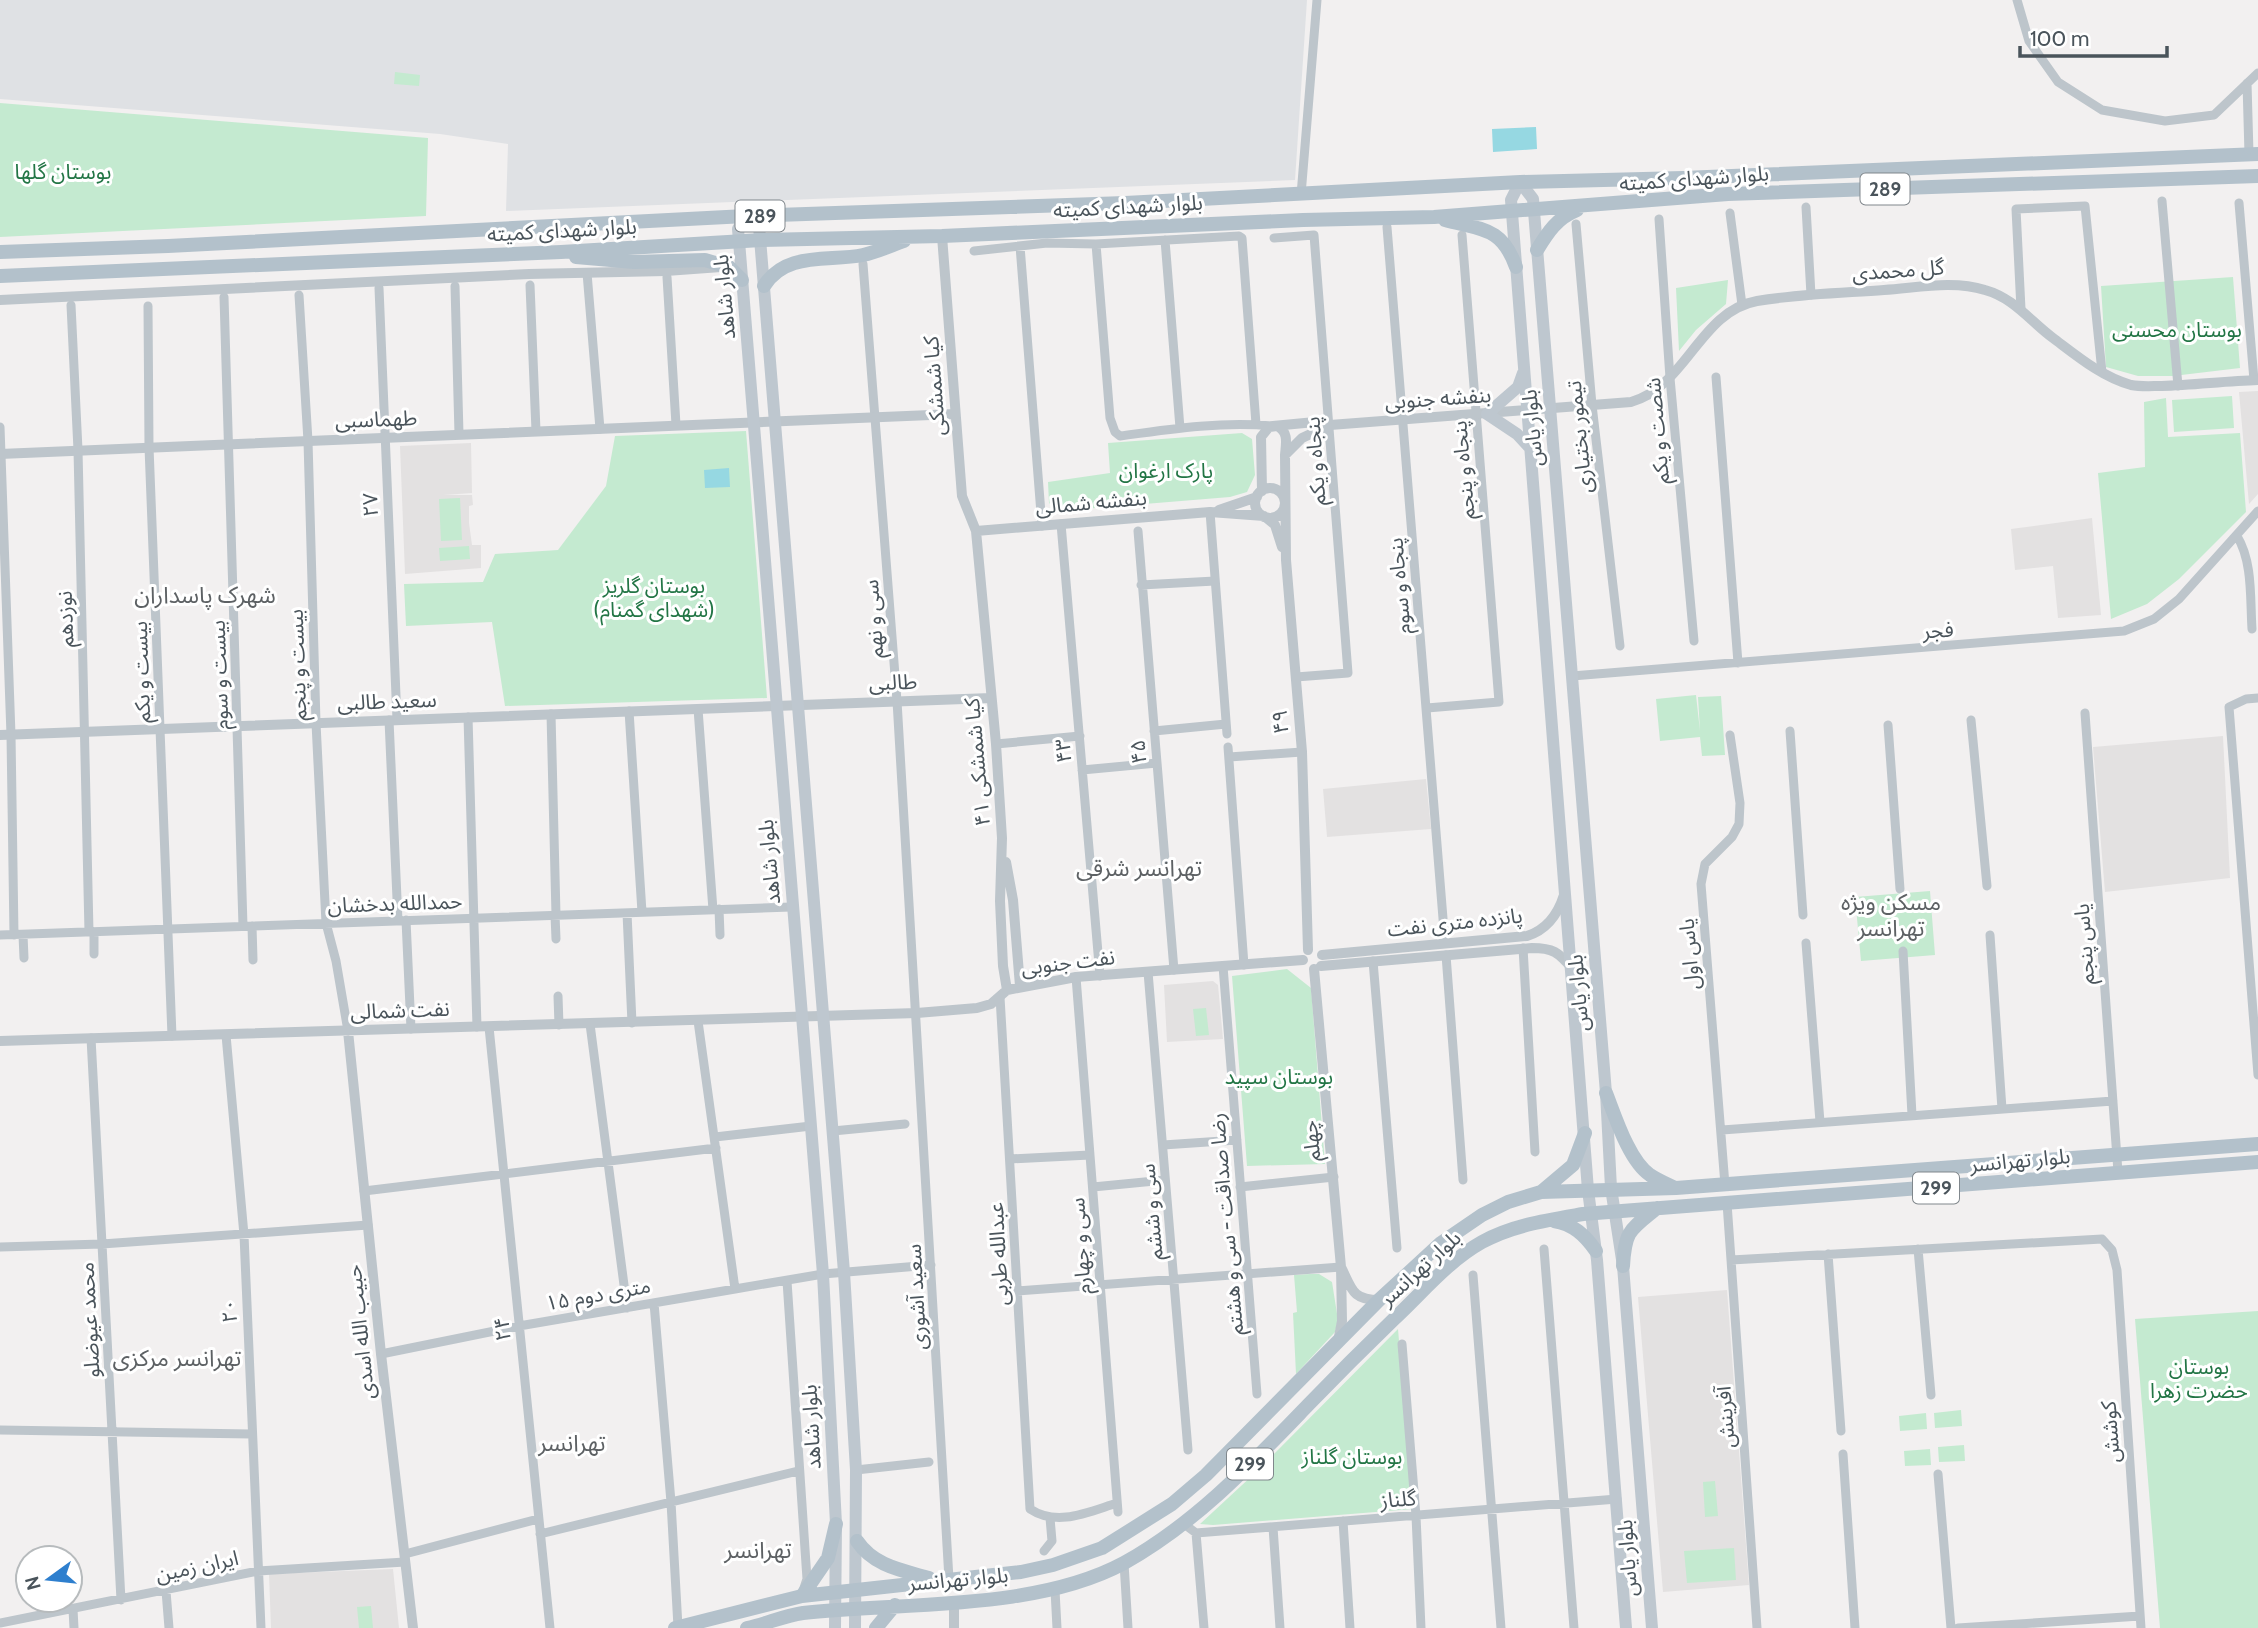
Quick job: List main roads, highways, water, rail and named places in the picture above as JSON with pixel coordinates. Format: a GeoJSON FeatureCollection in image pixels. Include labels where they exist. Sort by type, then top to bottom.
{"type":"FeatureCollection","features":[{"type":"Feature","properties":{"kind":"main road","name":"بلوار شهدای کمیته"},"geometry":{"type":"LineString","coordinates":[[0,252],[168,246],[746,216],[1301,195],[1520,182],[1683,178],[2254,154]]}},
{"type":"Feature","properties":{"kind":"main road","name":"بلوار شهدای کمیته"},"geometry":{"type":"LineString","coordinates":[[0,276],[561,252],[761,240],[942,236],[1303,220],[1512,217],[1534,216],[1587,206],[1728,194],[2258,176]]}},
{"type":"Feature","properties":{"kind":"main road","name":"بلوار یاس"},"geometry":{"type":"LineString","coordinates":[[1626,1628],[1596,1251],[1588,1190],[1512,217],[1511,200],[1520,182],[1533,199],[1606,1093],[1611,1188],[1623,1266],[1652,1628]]}},
{"type":"Feature","properties":{"kind":"main road"},"geometry":{"type":"LineString","coordinates":[[1536,250],[1549,230],[1563,216],[1587,206]]}},
{"type":"Feature","properties":{"kind":"main road","name":"بلوار شاهد"},"geometry":{"type":"LineString","coordinates":[[835,1628],[836,1524],[823,1275],[738,229],[746,216],[760,226],[844,1272],[856,1470],[855,1628]]}},
{"type":"Feature","properties":{"kind":"main road"},"geometry":{"type":"LineString","coordinates":[[1434,217],[1481,229],[1502,238],[1516,267]]}},
{"type":"Feature","properties":{"kind":"main road"},"geometry":{"type":"LineString","coordinates":[[764,286],[776,272],[791,264],[816,258],[861,255],[882,250],[912,237]]}},
{"type":"Feature","properties":{"kind":"main road"},"geometry":{"type":"LineString","coordinates":[[561,252],[595,260],[705,260],[729,267],[742,280]]}},
{"type":"Feature","properties":{"kind":"main road"},"geometry":{"type":"LineString","coordinates":[[1524,369],[1518,387],[1481,414],[1517,434],[1531,449]]}},
{"type":"Feature","properties":{"kind":"main road"},"geometry":{"type":"LineString","coordinates":[[1549,677],[1572,676]]}},
{"type":"Feature","properties":{"kind":"main road"},"geometry":{"type":"LineString","coordinates":[[1606,1093],[1623,1138],[1637,1159],[1649,1175],[1676,1188]]}},
{"type":"Feature","properties":{"kind":"main road"},"geometry":{"type":"LineString","coordinates":[[1536,1194],[1573,1165],[1585,1133]]}},
{"type":"Feature","properties":{"kind":"main road","name":"بلوار تهرانسر"},"geometry":{"type":"LineString","coordinates":[[676,1628],[802,1596],[1049,1567],[1081,1557],[1117,1540],[1155,1516],[1206,1475],[1424,1257],[1459,1229],[1508,1202],[1536,1194],[1611,1188],[1725,1185],[2258,1144]]}},
{"type":"Feature","properties":{"kind":"main road","name":"بلوار تهرانسر"},"geometry":{"type":"LineString","coordinates":[[760,1627],[799,1614],[1055,1590],[1124,1563],[1190,1529],[1378,1335],[1459,1258],[1482,1242],[1520,1226],[1592,1213],[2258,1162]]}},
{"type":"Feature","properties":{"kind":"main road"},"geometry":{"type":"LineString","coordinates":[[1536,1194],[1554,1196],[1560,1200],[1560,1212],[1546,1220]]}},
{"type":"Feature","properties":{"kind":"main road"},"geometry":{"type":"LineString","coordinates":[[1623,1266],[1625,1242],[1629,1234],[1657,1208]]}},
{"type":"Feature","properties":{"kind":"main road"},"geometry":{"type":"LineString","coordinates":[[1546,1220],[1570,1225],[1584,1236],[1596,1251]]}},
{"type":"Feature","properties":{"kind":"main road"},"geometry":{"type":"LineString","coordinates":[[802,1596],[828,1558],[836,1524]]}},
{"type":"Feature","properties":{"kind":"main road"},"geometry":{"type":"LineString","coordinates":[[857,1541],[866,1554],[878,1562],[943,1580]]}},
{"type":"Feature","properties":{"kind":"main road"},"geometry":{"type":"LineString","coordinates":[[876,1628],[895,1605]]}},
{"type":"Feature","properties":{"kind":"water"},"geometry":{"type":"Polygon","coordinates":[[[1536,127],[1537,149],[1493,152],[1492,129],[1536,127]]]}},
{"type":"Feature","properties":{"kind":"water"},"geometry":{"type":"Polygon","coordinates":[[[729,468],[730,487],[705,488],[704,470],[729,468]]]}},
{"type":"Feature","properties":{"kind":"district","name":"شهرک پاسداران"},"geometry":{"type":"Point","coordinates":[205,595]}},
{"type":"Feature","properties":{"kind":"district","name":"تهرانسر شرقی"},"geometry":{"type":"Point","coordinates":[1139,868]}},
{"type":"Feature","properties":{"kind":"district","name":"مسکن ویژه تهرانسر"},"geometry":{"type":"Point","coordinates":[1891,915]}},
{"type":"Feature","properties":{"kind":"district","name":"تهرانسر مرکزی"},"geometry":{"type":"Point","coordinates":[177,1358]}},
{"type":"Feature","properties":{"kind":"district","name":"تهرانسر"},"geometry":{"type":"Point","coordinates":[572,1443]}},
{"type":"Feature","properties":{"kind":"district","name":"تهرانسر"},"geometry":{"type":"Point","coordinates":[758,1550]}},
{"type":"Feature","properties":{"kind":"park label","name":"بوستان گلها"},"geometry":{"type":"Point","coordinates":[63,171]}},
{"type":"Feature","properties":{"kind":"park label","name":"بوستان محسنی"},"geometry":{"type":"Point","coordinates":[2177,329]}},
{"type":"Feature","properties":{"kind":"park label","name":"پارک ارغوان"},"geometry":{"type":"Point","coordinates":[1166,470]}},
{"type":"Feature","properties":{"kind":"park label","name":"بوستان گلریز (شهدای گمنام)"},"geometry":{"type":"Point","coordinates":[654,597]}},
{"type":"Feature","properties":{"kind":"park label","name":"بوستان سپید"},"geometry":{"type":"Point","coordinates":[1279,1076]}},
{"type":"Feature","properties":{"kind":"park label","name":"بوستان حضرت زهرا"},"geometry":{"type":"Point","coordinates":[2199,1378]}},
{"type":"Feature","properties":{"kind":"park label","name":"بوستان گلناز"},"geometry":{"type":"Point","coordinates":[1352,1456]}}]}
